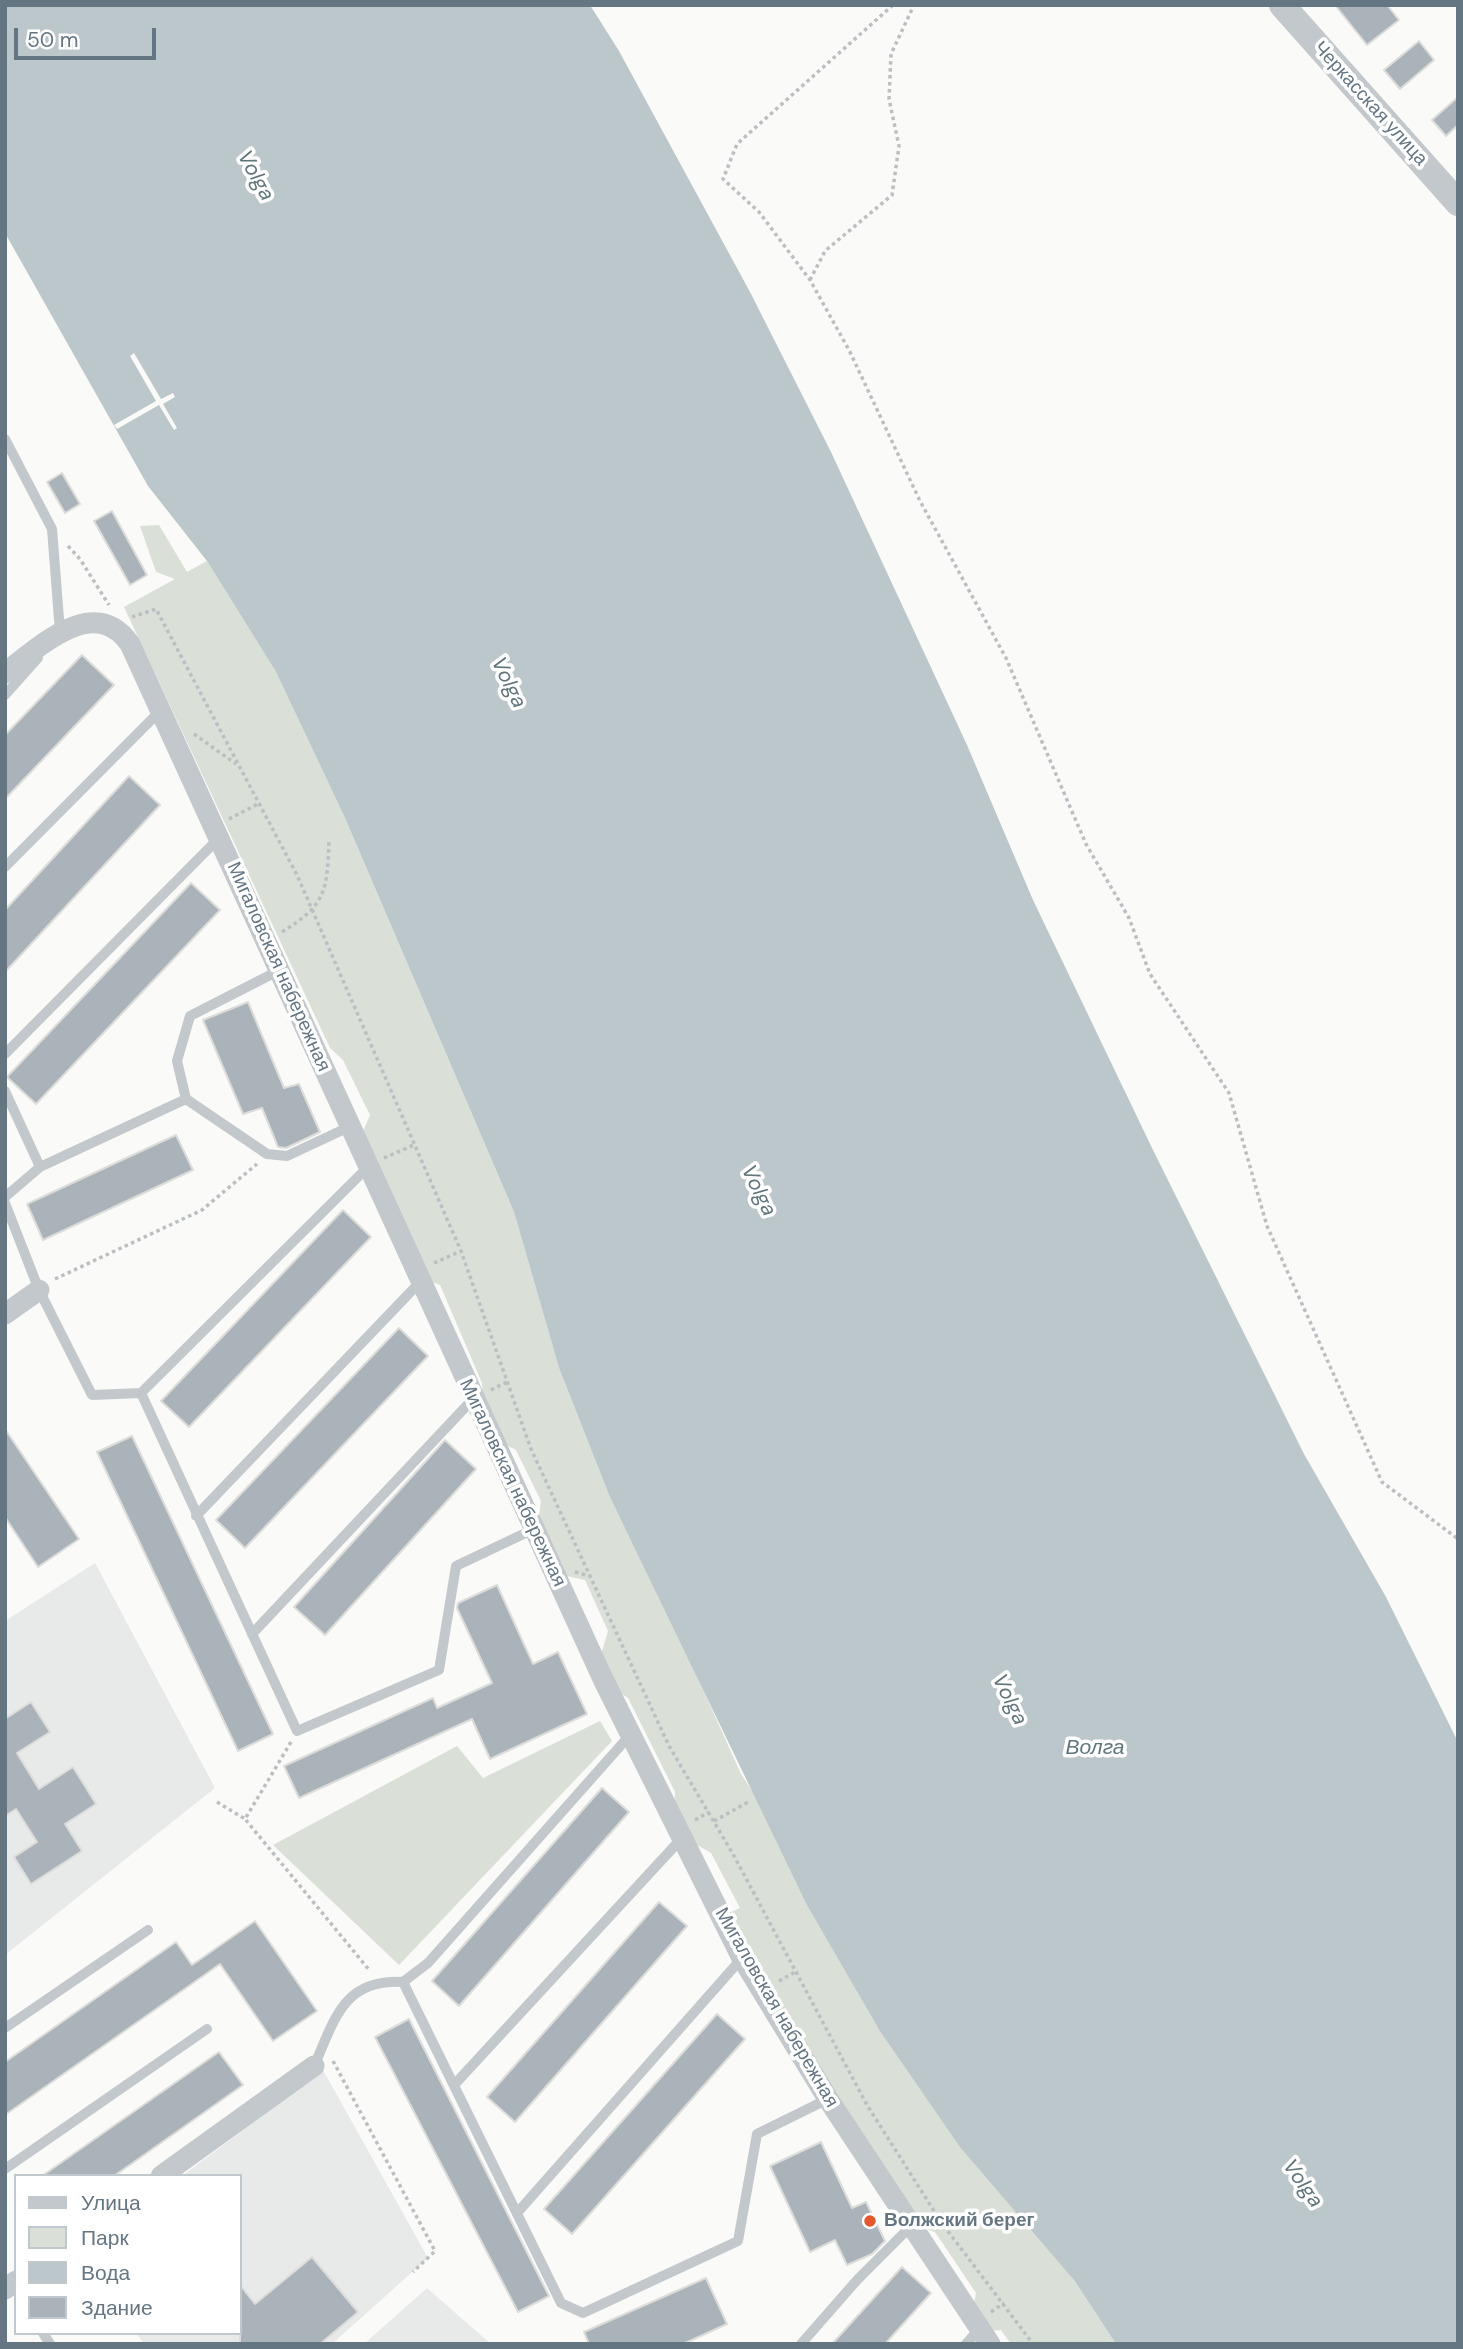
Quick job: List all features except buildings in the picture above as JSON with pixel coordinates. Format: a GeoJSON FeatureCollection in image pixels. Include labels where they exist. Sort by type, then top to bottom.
{"type":"FeatureCollection","features":[{"type":"Feature","properties":{"kind":"street","name":"Черкасская улица"},"geometry":{"type":"LineString","coordinates":[[1282,5],[1458,203]]}},
{"type":"Feature","properties":{"kind":"street","name":"Мигаловская набережная"},"geometry":{"type":"LineString","coordinates":[[67,629],[102,624],[121,633],[131,644],[473,1399],[630,1735],[742,1958],[828,2099],[912,2225],[979,2339]]}},
{"type":"Feature","properties":{"kind":"street"},"geometry":{"type":"LineString","coordinates":[[5,673],[67,629]]}},
{"type":"Feature","properties":{"kind":"street"},"geometry":{"type":"LineString","coordinates":[[5,1314],[39,1290]]}},
{"type":"Feature","properties":{"kind":"street"},"geometry":{"type":"LineString","coordinates":[[164,2174],[314,2066]]}},
{"type":"Feature","properties":{"kind":"lane"},"geometry":{"type":"LineString","coordinates":[[5,439],[52,529],[67,629],[5,695]]}},
{"type":"Feature","properties":{"kind":"lane"},"geometry":{"type":"LineString","coordinates":[[5,867],[161,710]]}},
{"type":"Feature","properties":{"kind":"lane"},"geometry":{"type":"LineString","coordinates":[[5,1054],[217,832]]}},
{"type":"Feature","properties":{"kind":"lane"},"geometry":{"type":"LineString","coordinates":[[280,970],[190,1016],[177,1061],[186,1099],[267,1154],[287,1156],[351,1126]]}},
{"type":"Feature","properties":{"kind":"lane"},"geometry":{"type":"LineString","coordinates":[[5,1091],[40,1167]]}},
{"type":"Feature","properties":{"kind":"lane"},"geometry":{"type":"LineString","coordinates":[[5,1197],[40,1167],[186,1099]]}},
{"type":"Feature","properties":{"kind":"lane"},"geometry":{"type":"LineString","coordinates":[[5,1203],[39,1290],[92,1395],[141,1393],[369,1166]]}},
{"type":"Feature","properties":{"kind":"lane"},"geometry":{"type":"LineString","coordinates":[[196,1516],[421,1281]]}},
{"type":"Feature","properties":{"kind":"lane"},"geometry":{"type":"LineString","coordinates":[[141,1393],[297,1731],[439,1670],[456,1566],[534,1529]]}},
{"type":"Feature","properties":{"kind":"lane"},"geometry":{"type":"LineString","coordinates":[[252,1634],[473,1399]]}},
{"type":"Feature","properties":{"kind":"lane"},"geometry":{"type":"LineString","coordinates":[[314,2066],[332,2024],[352,1994],[378,1980],[403,1982],[428,1963],[630,1735]]}},
{"type":"Feature","properties":{"kind":"lane"},"geometry":{"type":"LineString","coordinates":[[454,2085],[682,1838]]}},
{"type":"Feature","properties":{"kind":"lane"},"geometry":{"type":"LineString","coordinates":[[5,2028],[148,1930]]}},
{"type":"Feature","properties":{"kind":"lane"},"geometry":{"type":"LineString","coordinates":[[517,2213],[742,1958]]}},
{"type":"Feature","properties":{"kind":"lane"},"geometry":{"type":"LineString","coordinates":[[403,1982],[561,2303],[583,2312],[737,2241],[757,2134],[828,2099]]}},
{"type":"Feature","properties":{"kind":"lane"},"geometry":{"type":"LineString","coordinates":[[5,2169],[207,2029]]}},
{"type":"Feature","properties":{"kind":"lane"},"geometry":{"type":"LineString","coordinates":[[801,2344],[858,2279],[912,2225]]}},
{"type":"Feature","properties":{"kind":"path"},"geometry":{"type":"LineString","coordinates":[[893,5],[737,144],[723,179],[759,212],[810,280],[849,350],[920,501],[1006,657],[1086,844],[1129,918],[1150,974],[1229,1093],[1267,1226],[1382,1482],[1458,1539]]}},
{"type":"Feature","properties":{"kind":"path"},"geometry":{"type":"LineString","coordinates":[[810,280],[825,251],[892,195],[899,146],[889,99],[891,54],[914,5]]}},
{"type":"Feature","properties":{"kind":"path"},"geometry":{"type":"LineString","coordinates":[[52,529],[80,559],[113,612]]}},
{"type":"Feature","properties":{"kind":"path"},"geometry":{"type":"LineString","coordinates":[[124,620],[156,609],[313,912],[461,1251],[531,1449],[669,1746],[714,1821],[867,2105],[942,2221],[1033,2344]]}},
{"type":"Feature","properties":{"kind":"path"},"geometry":{"type":"LineString","coordinates":[[161,710],[238,765]]}},
{"type":"Feature","properties":{"kind":"path"},"geometry":{"type":"LineString","coordinates":[[217,832],[258,804]]}},
{"type":"Feature","properties":{"kind":"path"},"geometry":{"type":"LineString","coordinates":[[297,923],[313,912],[327,879],[329,842]]}},
{"type":"Feature","properties":{"kind":"path"},"geometry":{"type":"LineString","coordinates":[[396,1153],[414,1144]]}},
{"type":"Feature","properties":{"kind":"path"},"geometry":{"type":"LineString","coordinates":[[39,1290],[54,1280],[202,1210],[267,1154]]}},
{"type":"Feature","properties":{"kind":"path"},"geometry":{"type":"LineString","coordinates":[[443,1259],[461,1251]]}},
{"type":"Feature","properties":{"kind":"path"},"geometry":{"type":"LineString","coordinates":[[245,1819],[297,1731]]}},
{"type":"Feature","properties":{"kind":"path"},"geometry":{"type":"LineString","coordinates":[[714,1821],[750,1801]]}},
{"type":"Feature","properties":{"kind":"path"},"geometry":{"type":"LineString","coordinates":[[217,1802],[245,1819],[378,1980]]}},
{"type":"Feature","properties":{"kind":"path"},"geometry":{"type":"LineString","coordinates":[[787,1977],[795,1972]]}},
{"type":"Feature","properties":{"kind":"path"},"geometry":{"type":"LineString","coordinates":[[324,2043],[435,2251],[413,2272]]}},
{"type":"Feature","properties":{"kind":"path"},"geometry":{"type":"LineString","coordinates":[[996,2309],[1004,2303]]}},
{"type":"Feature","properties":{"kind":"shaded area"},"geometry":{"type":"Polygon","coordinates":[[[95,1563],[215,1788],[5,1955],[5,1621],[95,1563]]]}},
{"type":"Feature","properties":{"kind":"shaded area"},"geometry":{"type":"Polygon","coordinates":[[[323,2070],[428,2258],[332,2344],[144,2344],[137,2335],[242,2335],[242,2174],[185,2174],[323,2070]]]}},
{"type":"Feature","properties":{"kind":"shaded area"},"geometry":{"type":"Polygon","coordinates":[[[427,2288],[491,2344],[364,2344],[427,2288]]]}},
{"type":"Feature","properties":{"kind":"green space"},"geometry":{"type":"Polygon","coordinates":[[[159,525],[187,572],[207,561],[276,672],[345,818],[514,1212],[559,1368],[609,1495],[677,1632],[741,1774],[1116,2344],[1011,2344],[1001,2330],[987,2331],[973,2309],[976,2293],[935,2232],[919,2227],[834,2094],[727,1914],[740,1908],[711,1853],[692,1842],[674,1808],[675,1792],[628,1698],[614,1689],[600,1658],[608,1631],[585,1580],[562,1575],[539,1517],[541,1501],[516,1450],[500,1442],[483,1402],[482,1383],[440,1285],[429,1281],[362,1134],[370,1115],[343,1060],[330,1048],[124,607],[175,579],[156,572],[140,526],[159,525]]]}},
{"type":"Feature","properties":{"kind":"green space"},"geometry":{"type":"Polygon","coordinates":[[[600,1721],[612,1741],[399,1965],[273,1845],[457,1746],[483,1778],[600,1721]]]}},
{"type":"Feature","properties":{"kind":"water","name":"Волга"},"geometry":{"type":"Polygon","coordinates":[[[5,5],[590,5],[619,51],[750,292],[831,452],[967,745],[1033,900],[1153,1150],[1304,1454],[1386,1597],[1458,1742],[1458,2344],[1116,2344],[1074,2280],[960,2147],[880,2031],[807,1905],[609,1495],[559,1368],[514,1212],[345,818],[276,672],[207,561],[148,486],[5,233],[5,5]]]}},
{"type":"Feature","properties":{"kind":"pier"},"geometry":{"type":"Polygon","coordinates":[[[134,353],[161,399],[173,393],[175,397],[163,404],[177,428],[174,430],[159,405],[117,429],[114,425],[156,401],[130,356],[134,353]]]}},
{"type":"Feature","properties":{"kind":"place","name":"Волжский берег"},"geometry":{"type":"Point","coordinates":[870,2221]}},
{"type":"Feature","properties":{"kind":"water label","name":"Volga"},"geometry":{"type":"Point","coordinates":[255,176]}},
{"type":"Feature","properties":{"kind":"water label","name":"Volga"},"geometry":{"type":"Point","coordinates":[508,683]}},
{"type":"Feature","properties":{"kind":"water label","name":"Volga"},"geometry":{"type":"Point","coordinates":[758,1191]}},
{"type":"Feature","properties":{"kind":"water label","name":"Volga"},"geometry":{"type":"Point","coordinates":[1009,1700]}},
{"type":"Feature","properties":{"kind":"water label","name":"Volga"},"geometry":{"type":"Point","coordinates":[1302,2184]}}]}
